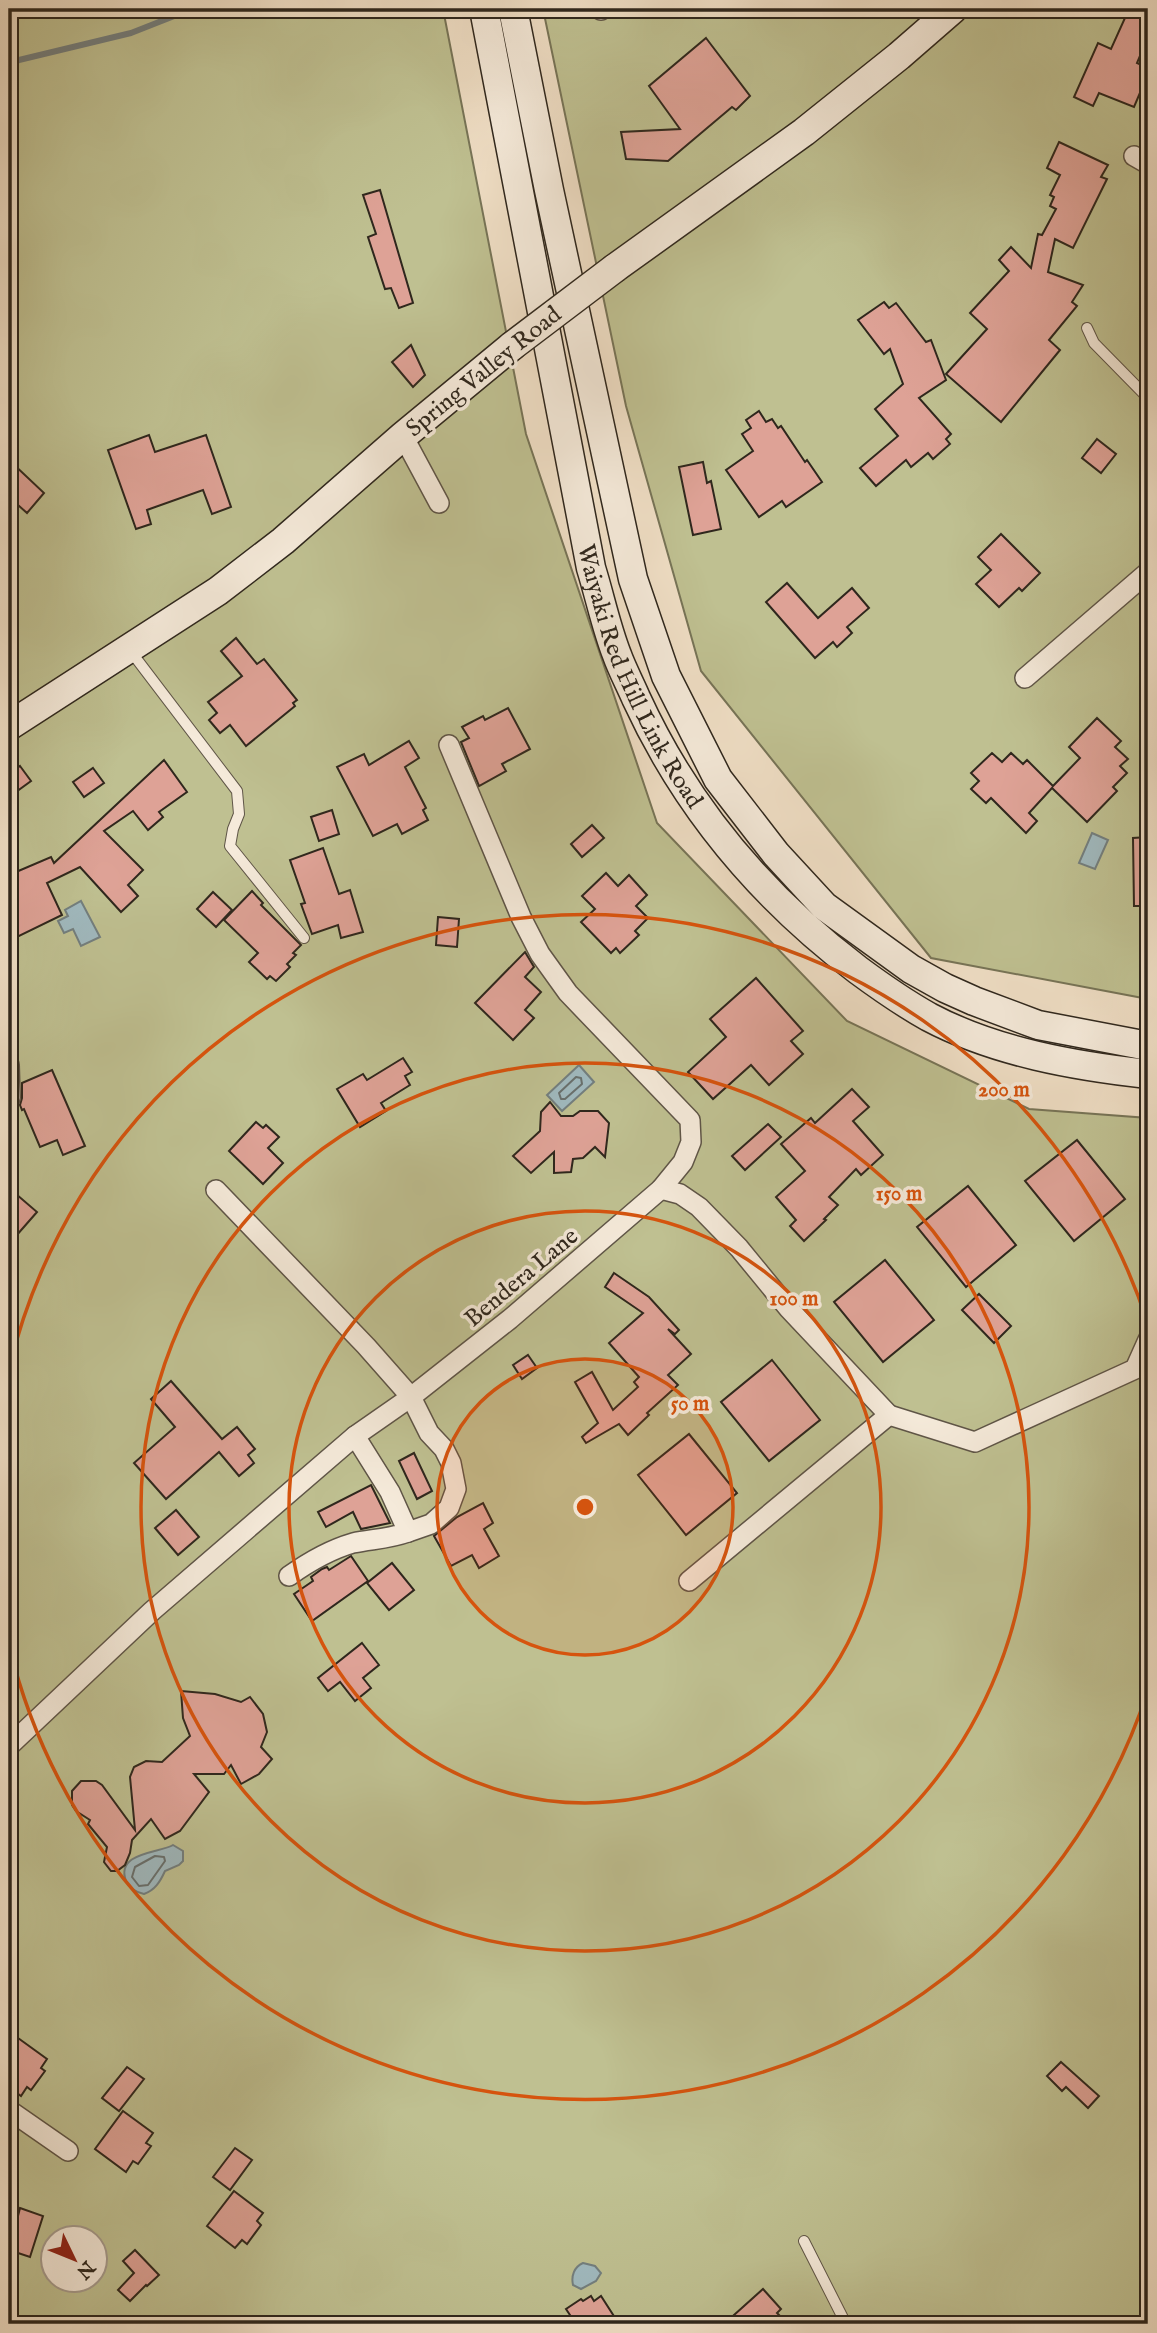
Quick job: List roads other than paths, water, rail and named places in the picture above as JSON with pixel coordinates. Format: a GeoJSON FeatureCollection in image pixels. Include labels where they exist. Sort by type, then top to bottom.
{"type":"FeatureCollection","features":[{"type":"Feature","properties":{"kind":"main road","name":"Waiyaki Red Hill Link Road"},"geometry":{"type":"LineString","coordinates":[[484,9],[591,568],[617,655],[647,720],[695,803],[729,848],[767,890],[819,940],[906,1003],[930,1017],[992,1043],[1102,1069],[1148,1074]]}},
{"type":"Feature","properties":{"kind":"main road","name":"Waiyaki Red Hill Link Road"},"geometry":{"type":"LineString","coordinates":[[513,9],[546,177],[633,579],[666,676],[718,779],[776,854],[824,906],[911,969],[964,997],[1038,1025],[1148,1046]]}},
{"type":"Feature","properties":{"kind":"main road","name":"Spring Valley Road"},"geometry":{"type":"LineString","coordinates":[[9,726],[247,570],[512,346],[804,132],[953,9]]}},
{"type":"Feature","properties":{"kind":"street"},"geometry":{"type":"LineString","coordinates":[[403,436],[439,503]]}},
{"type":"Feature","properties":{"kind":"street"},"geometry":{"type":"LineString","coordinates":[[1025,678],[1148,572]]}},
{"type":"Feature","properties":{"kind":"street","name":"Bendera Lane"},"geometry":{"type":"LineString","coordinates":[[9,1746],[152,1611],[355,1436],[411,1397],[531,1302],[661,1189],[687,1152],[691,1142],[690,1121],[568,993],[540,954],[521,917],[449,746]]}},
{"type":"Feature","properties":{"kind":"street"},"geometry":{"type":"LineString","coordinates":[[9,1065],[10,1098]]}},
{"type":"Feature","properties":{"kind":"street"},"geometry":{"type":"LineString","coordinates":[[661,1189],[680,1194],[699,1207],[739,1248],[789,1309],[889,1415],[975,1442],[1135,1369],[1148,1340]]}},
{"type":"Feature","properties":{"kind":"street"},"geometry":{"type":"LineString","coordinates":[[216,1190],[366,1346],[411,1397],[429,1433],[444,1449],[451,1463],[456,1489],[449,1508],[431,1524],[392,1538],[339,1547],[317,1556],[289,1576]]}},
{"type":"Feature","properties":{"kind":"street"},"geometry":{"type":"LineString","coordinates":[[689,1581],[889,1415]]}},
{"type":"Feature","properties":{"kind":"street"},"geometry":{"type":"LineString","coordinates":[[355,1436],[390,1492],[408,1532]]}},
{"type":"Feature","properties":{"kind":"street"},"geometry":{"type":"LineString","coordinates":[[9,2110],[68,2151]]}},
{"type":"Feature","properties":{"kind":"lane"},"geometry":{"type":"LineString","coordinates":[[1087,328],[1094,343],[1148,398]]}},
{"type":"Feature","properties":{"kind":"lane"},"geometry":{"type":"LineString","coordinates":[[128,648],[237,791],[240,814],[233,829],[230,846],[304,938]]}},
{"type":"Feature","properties":{"kind":"lane"},"geometry":{"type":"LineString","coordinates":[[804,2241],[846,2324]]}},
{"type":"Feature","properties":{"kind":"water"},"geometry":{"type":"Polygon","coordinates":[[[1092,833],[1108,840],[1095,869],[1079,863],[1092,833]]]}},
{"type":"Feature","properties":{"kind":"water"},"geometry":{"type":"Polygon","coordinates":[[[81,901],[100,937],[81,946],[73,929],[64,933],[58,921],[68,916],[65,910],[81,901]]]}},
{"type":"Feature","properties":{"kind":"water"},"geometry":{"type":"Polygon","coordinates":[[[579,1065],[594,1082],[562,1111],[547,1095],[579,1065]]]}},
{"type":"Feature","properties":{"kind":"water"},"geometry":{"type":"Polygon","coordinates":[[[173,1845],[183,1851],[183,1861],[179,1865],[165,1871],[157,1885],[144,1894],[129,1886],[124,1871],[127,1864],[140,1855],[173,1845]]]}},
{"type":"Feature","properties":{"kind":"water"},"geometry":{"type":"Polygon","coordinates":[[[583,2263],[595,2266],[601,2273],[596,2281],[581,2289],[573,2285],[572,2278],[575,2269],[583,2263]]]}},
{"type":"Feature","properties":{"kind":"waterway"},"geometry":{"type":"LineString","coordinates":[[9,65],[19,60],[131,33],[192,9]]}}]}
